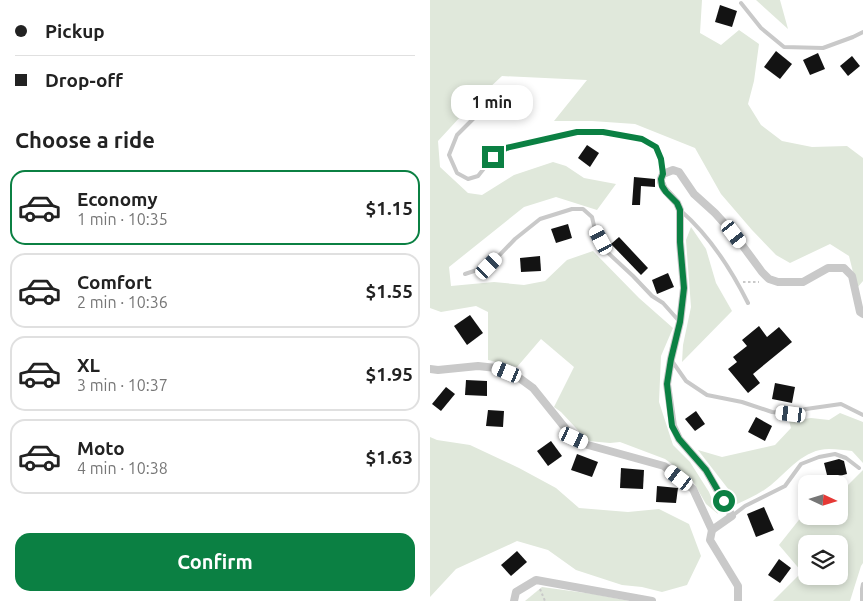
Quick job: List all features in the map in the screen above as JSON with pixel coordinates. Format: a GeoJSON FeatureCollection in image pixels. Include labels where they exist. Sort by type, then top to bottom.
{"type":"FeatureCollection","features":[{"type":"Feature","properties":{"kind":"street"},"geometry":{"type":"LineString","coordinates":[[712,530],[732,516],[706,470],[679,439],[672,426],[667,384],[680,322],[684,288],[680,242],[680,210],[677,203],[662,186],[661,179],[663,174],[673,170],[680,172],[694,194],[715,213],[769,279],[778,282],[803,282],[828,268],[844,268],[852,276],[856,297],[862,311]]}},
{"type":"Feature","properties":{"kind":"street"},"geometry":{"type":"LineString","coordinates":[[430,369],[478,366],[496,368],[518,377],[533,388],[574,438],[588,445],[664,466],[694,489],[712,530],[710,540],[738,586],[738,601]]}},
{"type":"Feature","properties":{"kind":"street"},"geometry":{"type":"LineString","coordinates":[[514,601],[516,592],[536,580],[652,601]]}},
{"type":"Feature","properties":{"kind":"lane"},"geometry":{"type":"LineString","coordinates":[[742,3],[762,28],[784,47],[823,48],[863,32]]}},
{"type":"Feature","properties":{"kind":"lane"},"geometry":{"type":"LineString","coordinates":[[494,96],[457,135],[449,155],[457,173],[468,179],[478,176],[493,157],[506,148],[577,132],[603,132],[642,139],[656,147],[661,159],[663,174]]}},
{"type":"Feature","properties":{"kind":"lane"},"geometry":{"type":"LineString","coordinates":[[465,274],[489,266],[515,239],[540,219],[572,209],[582,209],[592,217],[595,230],[606,251],[652,296],[663,303],[680,322]]}},
{"type":"Feature","properties":{"kind":"lane"},"geometry":{"type":"LineString","coordinates":[[680,210],[694,222],[709,241],[738,282],[748,303]]}},
{"type":"Feature","properties":{"kind":"lane"},"geometry":{"type":"LineString","coordinates":[[671,359],[686,381],[707,394],[742,402],[772,412],[791,414],[806,409],[841,404],[863,415]]}},
{"type":"Feature","properties":{"kind":"lane"},"geometry":{"type":"LineString","coordinates":[[732,516],[745,506],[785,486],[801,464],[819,457],[835,454],[846,458],[859,468]]}},
{"type":"Feature","properties":{"kind":"lane"},"geometry":{"type":"LineString","coordinates":[[862,601],[863,584]]}},
{"type":"Feature","properties":{"kind":"path"},"geometry":{"type":"LineString","coordinates":[[738,282],[762,282]]}},
{"type":"Feature","properties":{"kind":"shaded area"},"geometry":{"type":"Polygon","coordinates":[[[430,0],[702,0],[700,33],[721,45],[739,30],[759,44],[754,81],[748,104],[761,125],[782,141],[812,147],[847,146],[863,158],[863,281],[857,288],[849,256],[830,244],[790,263],[776,255],[721,194],[695,148],[635,124],[554,121],[587,80],[502,76],[473,103],[438,141],[440,167],[468,193],[482,195],[514,175],[553,162],[566,166],[584,178],[616,184],[597,210],[556,197],[524,207],[449,267],[451,286],[494,282],[524,285],[545,281],[567,260],[593,251],[639,298],[673,328],[661,356],[659,402],[673,445],[690,462],[709,492],[718,514],[706,504],[691,478],[665,459],[620,442],[588,441],[554,407],[574,367],[541,339],[517,367],[488,360],[488,312],[476,306],[441,312],[430,308],[430,0]]]}},
{"type":"Feature","properties":{"kind":"shaded area"},"geometry":{"type":"Polygon","coordinates":[[[756,0],[780,0],[788,29],[756,0]]]}},
{"type":"Feature","properties":{"kind":"shaded area"},"geometry":{"type":"Polygon","coordinates":[[[691,227],[706,249],[716,283],[732,311],[682,362],[683,345],[691,307],[686,240],[691,227]]]}},
{"type":"Feature","properties":{"kind":"shaded area"},"geometry":{"type":"Polygon","coordinates":[[[840,413],[863,422],[863,463],[852,451],[838,449],[820,450],[797,462],[767,488],[733,506],[729,490],[698,450],[722,457],[775,445],[791,428],[789,421],[811,418],[829,420],[840,413]]]}},
{"type":"Feature","properties":{"kind":"shaded area"},"geometry":{"type":"Polygon","coordinates":[[[430,437],[437,440],[470,445],[519,468],[556,488],[579,508],[628,512],[659,509],[689,524],[701,556],[687,585],[662,592],[622,585],[576,570],[548,550],[517,541],[456,569],[430,597],[430,437]]]}},
{"type":"Feature","properties":{"kind":"shaded area"},"geometry":{"type":"Polygon","coordinates":[[[863,470],[863,563],[850,601],[773,601],[798,576],[798,585],[848,585],[848,535],[798,535],[798,567],[779,545],[798,521],[798,525],[848,525],[848,485],[863,470]]]}},
{"type":"Feature","properties":{"kind":"shaded area"},"geometry":{"type":"Polygon","coordinates":[[[542,587],[593,594],[630,601],[525,601],[542,587]]]}},
{"type":"Feature","properties":{"kind":"building"},"geometry":{"type":"Polygon","coordinates":[[[720,5],[737,11],[732,27],[715,22],[720,5]]]}},
{"type":"Feature","properties":{"kind":"building"},"geometry":{"type":"Polygon","coordinates":[[[776,51],[792,64],[780,79],[764,67],[776,51]]]}},
{"type":"Feature","properties":{"kind":"building"},"geometry":{"type":"Polygon","coordinates":[[[818,53],[825,69],[810,75],[803,60],[818,53]]]}},
{"type":"Feature","properties":{"kind":"building"},"geometry":{"type":"Polygon","coordinates":[[[852,56],[860,66],[848,76],[840,66],[852,56]]]}},
{"type":"Feature","properties":{"kind":"building"},"geometry":{"type":"Polygon","coordinates":[[[587,145],[599,153],[590,167],[578,158],[587,145]]]}},
{"type":"Feature","properties":{"kind":"building"},"geometry":{"type":"Polygon","coordinates":[[[634,177],[655,179],[655,187],[641,186],[640,205],[632,205],[634,177]]]}},
{"type":"Feature","properties":{"kind":"building"},"geometry":{"type":"Polygon","coordinates":[[[568,224],[572,238],[556,243],[551,229],[568,224]]]}},
{"type":"Feature","properties":{"kind":"building"},"geometry":{"type":"Polygon","coordinates":[[[619,237],[648,268],[641,275],[611,244],[619,237]]]}},
{"type":"Feature","properties":{"kind":"building"},"geometry":{"type":"Polygon","coordinates":[[[540,256],[541,271],[521,272],[520,258],[540,256]]]}},
{"type":"Feature","properties":{"kind":"building"},"geometry":{"type":"Polygon","coordinates":[[[668,273],[674,287],[657,294],[652,280],[668,273]]]}},
{"type":"Feature","properties":{"kind":"building"},"geometry":{"type":"Polygon","coordinates":[[[470,315],[483,333],[467,345],[454,326],[470,315]]]}},
{"type":"Feature","properties":{"kind":"building"},"geometry":{"type":"Polygon","coordinates":[[[759,326],[767,337],[779,327],[792,342],[753,374],[760,383],[748,393],[728,369],[737,362],[733,357],[747,346],[742,340],[759,326]]]}},
{"type":"Feature","properties":{"kind":"building"},"geometry":{"type":"Polygon","coordinates":[[[466,380],[487,381],[487,396],[465,395],[466,380]]]}},
{"type":"Feature","properties":{"kind":"building"},"geometry":{"type":"Polygon","coordinates":[[[775,383],[795,387],[792,403],[772,399],[775,383]]]}},
{"type":"Feature","properties":{"kind":"building"},"geometry":{"type":"Polygon","coordinates":[[[446,387],[455,394],[441,411],[432,404],[446,387]]]}},
{"type":"Feature","properties":{"kind":"building"},"geometry":{"type":"Polygon","coordinates":[[[488,410],[504,411],[503,427],[486,426],[488,410]]]}},
{"type":"Feature","properties":{"kind":"building"},"geometry":{"type":"Polygon","coordinates":[[[696,411],[705,424],[695,431],[685,419],[696,411]]]}},
{"type":"Feature","properties":{"kind":"building"},"geometry":{"type":"Polygon","coordinates":[[[756,417],[772,426],[765,441],[748,432],[756,417]]]}},
{"type":"Feature","properties":{"kind":"building"},"geometry":{"type":"Polygon","coordinates":[[[551,441],[562,456],[548,466],[537,451],[551,441]]]}},
{"type":"Feature","properties":{"kind":"building"},"geometry":{"type":"Polygon","coordinates":[[[577,454],[598,462],[592,477],[571,470],[577,454]]]}},
{"type":"Feature","properties":{"kind":"building"},"geometry":{"type":"Polygon","coordinates":[[[839,459],[844,461],[847,474],[827,475],[824,463],[839,459]]]}},
{"type":"Feature","properties":{"kind":"building"},"geometry":{"type":"Polygon","coordinates":[[[621,468],[644,470],[643,489],[620,488],[621,468]]]}},
{"type":"Feature","properties":{"kind":"building"},"geometry":{"type":"Polygon","coordinates":[[[657,486],[678,488],[676,503],[656,502],[657,486]]]}},
{"type":"Feature","properties":{"kind":"building"},"geometry":{"type":"Polygon","coordinates":[[[764,507],[774,530],[756,537],[747,514],[764,507]]]}},
{"type":"Feature","properties":{"kind":"building"},"geometry":{"type":"Polygon","coordinates":[[[517,551],[527,562],[511,576],[501,565],[517,551]]]}},
{"type":"Feature","properties":{"kind":"building"},"geometry":{"type":"Polygon","coordinates":[[[779,559],[791,568],[780,583],[768,575],[779,559]]]}},
{"type":"Feature","properties":{"kind":"route"},"geometry":{"type":"LineString","coordinates":[[493,157],[506,148],[577,132],[603,132],[642,139],[656,147],[661,159],[662,186],[677,203],[680,210],[680,242],[684,288],[680,322],[667,384],[672,426],[679,439],[706,470],[724,501]]}}]}
